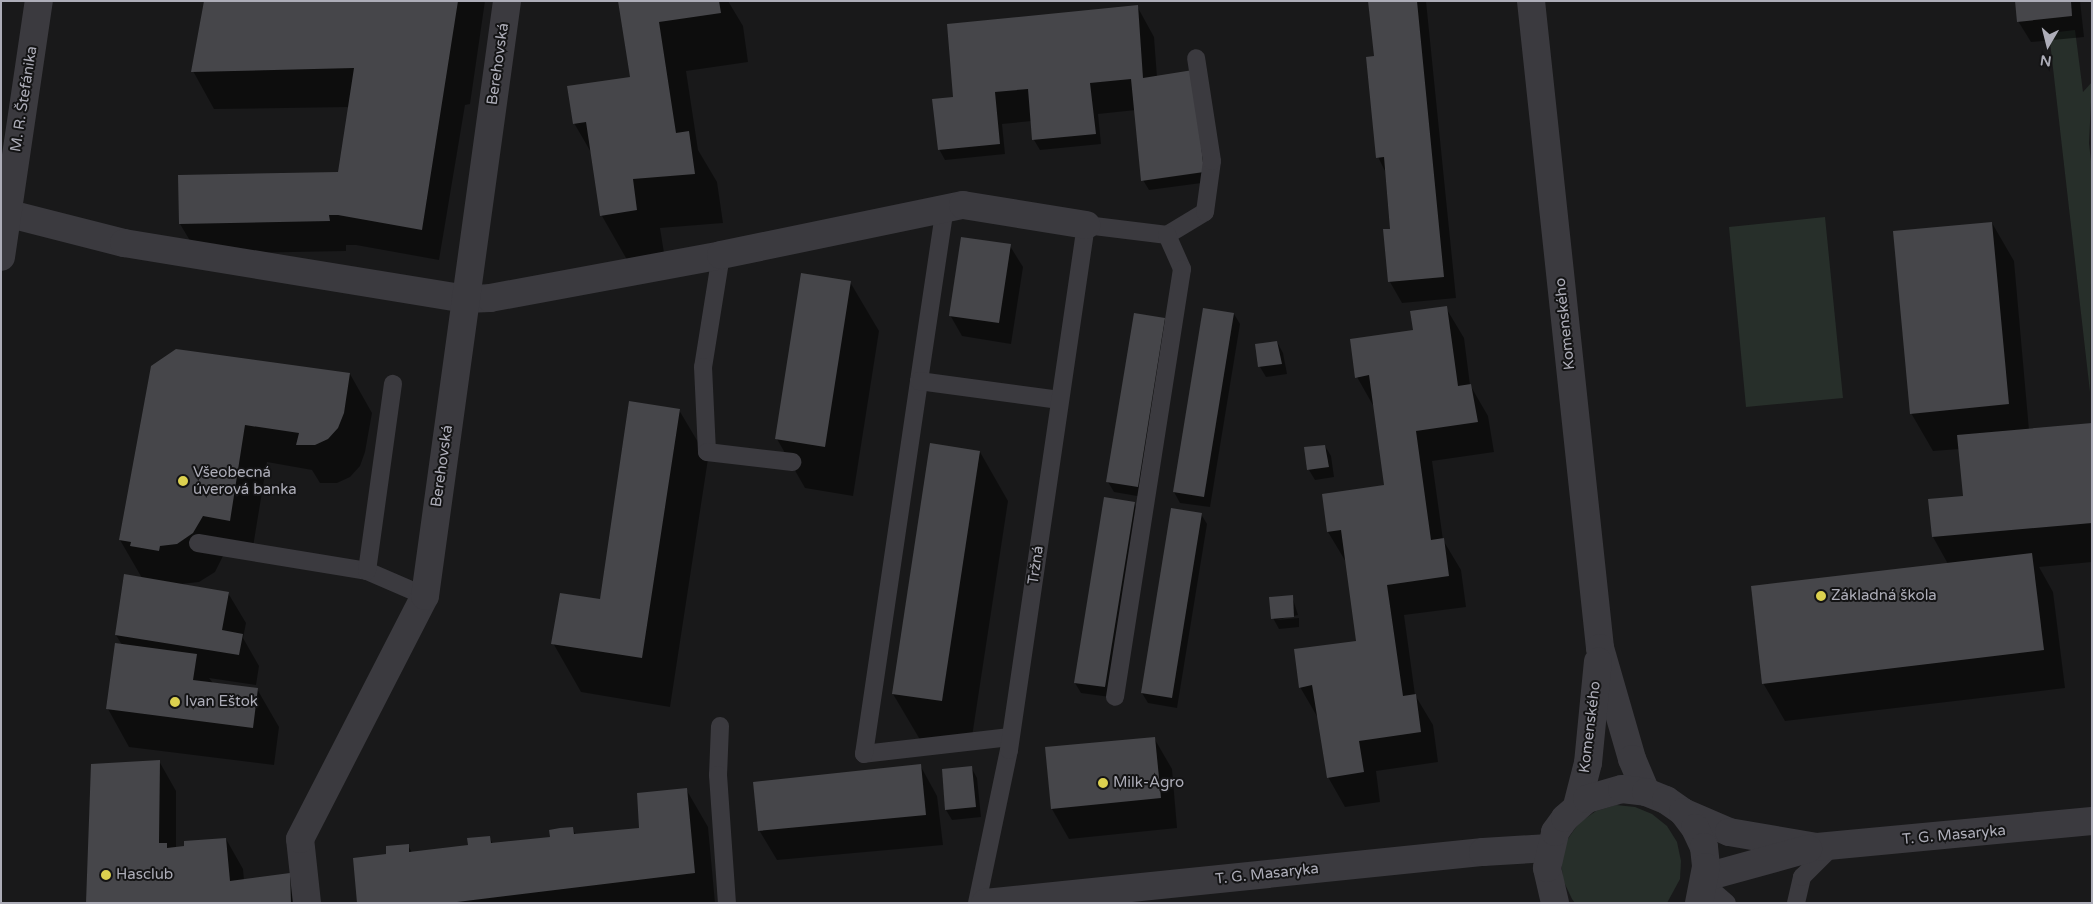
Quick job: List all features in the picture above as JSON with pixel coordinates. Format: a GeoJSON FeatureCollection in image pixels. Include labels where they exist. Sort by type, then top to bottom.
{"type":"FeatureCollection","features":[{"type":"Feature","properties":{"kind":"street","name":"M. R. Štefánika"},"geometry":{"type":"LineString","coordinates":[[1,257],[6,213],[39,1]]}},
{"type":"Feature","properties":{"kind":"street","name":"Berehovská"},"geometry":{"type":"LineString","coordinates":[[307,903],[300,839],[425,596],[507,1]]}},
{"type":"Feature","properties":{"kind":"street","name":"Komenského"},"geometry":{"type":"LineString","coordinates":[[1531,1],[1600,648],[1632,759],[1646,792]]}},
{"type":"Feature","properties":{"kind":"street"},"geometry":{"type":"LineString","coordinates":[[6,213],[124,243],[465,299],[490,298],[721,255],[963,205],[1086,225]]}},
{"type":"Feature","properties":{"kind":"street","name":"Komenského"},"geometry":{"type":"LineString","coordinates":[[1577,806],[1588,763],[1600,648]]}},
{"type":"Feature","properties":{"kind":"street"},"geometry":{"type":"LineString","coordinates":[[1555,903],[1547,868],[1550,848],[1560,825],[1577,806],[1610,791],[1646,792]]}},
{"type":"Feature","properties":{"kind":"street","name":"T. G. Masaryka"},"geometry":{"type":"LineString","coordinates":[[1646,792],[1683,812],[1729,832],[1825,847]]}},
{"type":"Feature","properties":{"kind":"street"},"geometry":{"type":"LineString","coordinates":[[1683,812],[1704,847],[1703,888]]}},
{"type":"Feature","properties":{"kind":"street","name":"T. G. Masaryka"},"geometry":{"type":"LineString","coordinates":[[1703,888],[1825,847],[2092,822]]}},
{"type":"Feature","properties":{"kind":"street","name":"T. G. Masaryka"},"geometry":{"type":"LineString","coordinates":[[986,903],[1550,848]]}},
{"type":"Feature","properties":{"kind":"lane"},"geometry":{"type":"LineString","coordinates":[[1086,225],[1167,235],[1205,212],[1212,160],[1196,58]]}},
{"type":"Feature","properties":{"kind":"lane"},"geometry":{"type":"LineString","coordinates":[[946,208],[864,754],[1010,737]]}},
{"type":"Feature","properties":{"kind":"lane","name":"Tržná"},"geometry":{"type":"LineString","coordinates":[[977,903],[1010,737],[1086,225]]}},
{"type":"Feature","properties":{"kind":"lane"},"geometry":{"type":"LineString","coordinates":[[1116,697],[1182,270],[1167,235]]}},
{"type":"Feature","properties":{"kind":"lane"},"geometry":{"type":"LineString","coordinates":[[721,255],[703,367],[707,452],[792,462]]}},
{"type":"Feature","properties":{"kind":"lane"},"geometry":{"type":"LineString","coordinates":[[919,381],[1060,400]]}},
{"type":"Feature","properties":{"kind":"lane"},"geometry":{"type":"LineString","coordinates":[[366,571],[393,384]]}},
{"type":"Feature","properties":{"kind":"lane"},"geometry":{"type":"LineString","coordinates":[[198,543],[366,571],[425,596]]}},
{"type":"Feature","properties":{"kind":"lane"},"geometry":{"type":"LineString","coordinates":[[720,726],[718,775],[727,903]]}},
{"type":"Feature","properties":{"kind":"lane"},"geometry":{"type":"LineString","coordinates":[[1796,903],[1802,878],[1825,847]]}},
{"type":"Feature","properties":{"kind":"lane"},"geometry":{"type":"LineString","coordinates":[[1703,888],[1727,903]]}},
{"type":"Feature","properties":{"kind":"shaded area"},"geometry":{"type":"Polygon","coordinates":[[[2075,30],[2083,92],[2092,82],[2089,143],[2092,170],[2090,392],[2049,33],[2075,30]]]}},
{"type":"Feature","properties":{"kind":"shaded area"},"geometry":{"type":"Polygon","coordinates":[[[1825,217],[1843,398],[1746,407],[1729,227],[1825,217]]]}},
{"type":"Feature","properties":{"kind":"shaded area"},"geometry":{"type":"Polygon","coordinates":[[[1616,805],[1635,807],[1652,814],[1667,826],[1677,842],[1681,861],[1680,879],[1667,903],[1575,903],[1572,899],[1563,880],[1561,859],[1567,840],[1579,823],[1596,811],[1616,805]]]}},
{"type":"Feature","properties":{"kind":"building"},"geometry":{"type":"Polygon","coordinates":[[[204,1],[458,1],[422,230],[338,215],[329,215],[330,221],[179,224],[178,175],[338,172],[354,68],[191,72],[204,1]]]}},
{"type":"Feature","properties":{"kind":"building"},"geometry":{"type":"Polygon","coordinates":[[[618,1],[719,1],[721,13],[659,22],[676,133],[689,131],[695,174],[633,179],[637,210],[600,216],[586,122],[573,124],[567,86],[630,77],[618,1]]]}},
{"type":"Feature","properties":{"kind":"building"},"geometry":{"type":"Polygon","coordinates":[[[1368,1],[1417,1],[1444,277],[1388,282],[1383,229],[1390,229],[1384,157],[1376,158],[1366,57],[1374,56],[1368,1]]]}},
{"type":"Feature","properties":{"kind":"building"},"geometry":{"type":"Polygon","coordinates":[[[2015,1],[2071,1],[2072,16],[2017,22],[2015,1]]]}},
{"type":"Feature","properties":{"kind":"building"},"geometry":{"type":"Polygon","coordinates":[[[1138,5],[1143,78],[1193,70],[1204,172],[1141,181],[1131,79],[1090,83],[1096,134],[1032,140],[1028,89],[995,92],[1000,144],[938,150],[932,99],[953,97],[947,24],[1138,5]]]}},
{"type":"Feature","properties":{"kind":"building"},"geometry":{"type":"Polygon","coordinates":[[[1992,222],[2009,404],[1910,414],[1893,231],[1992,222]]]}},
{"type":"Feature","properties":{"kind":"building"},"geometry":{"type":"Polygon","coordinates":[[[961,237],[1011,244],[999,323],[949,316],[961,237]]]}},
{"type":"Feature","properties":{"kind":"building"},"geometry":{"type":"Polygon","coordinates":[[[801,273],[851,281],[825,447],[775,439],[801,273]]]}},
{"type":"Feature","properties":{"kind":"building"},"geometry":{"type":"Polygon","coordinates":[[[1447,306],[1458,386],[1471,384],[1478,422],[1416,431],[1431,540],[1444,538],[1449,576],[1387,585],[1403,696],[1416,694],[1421,732],[1359,741],[1364,772],[1327,778],[1312,685],[1299,688],[1294,649],[1356,641],[1341,530],[1327,532],[1322,494],[1384,485],[1369,375],[1355,378],[1350,339],[1413,330],[1410,311],[1447,306]]]}},
{"type":"Feature","properties":{"kind":"building"},"geometry":{"type":"Polygon","coordinates":[[[1203,308],[1234,313],[1204,497],[1173,492],[1203,308]]]}},
{"type":"Feature","properties":{"kind":"building"},"geometry":{"type":"Polygon","coordinates":[[[1134,313],[1165,318],[1138,487],[1106,482],[1134,313]]]}},
{"type":"Feature","properties":{"kind":"building"},"geometry":{"type":"Polygon","coordinates":[[[1277,341],[1282,364],[1258,367],[1255,344],[1277,341]]]}},
{"type":"Feature","properties":{"kind":"building","name":"Všeobecná úverová banka"},"geometry":{"type":"Polygon","coordinates":[[[176,349],[350,373],[344,413],[338,428],[328,439],[315,445],[296,445],[299,433],[245,425],[230,521],[203,516],[193,533],[177,544],[160,546],[159,551],[130,546],[131,542],[119,540],[151,366],[176,349]]]}},
{"type":"Feature","properties":{"kind":"building"},"geometry":{"type":"Polygon","coordinates":[[[629,401],[680,409],[642,658],[551,644],[560,593],[600,599],[629,401]]]}},
{"type":"Feature","properties":{"kind":"building"},"geometry":{"type":"Polygon","coordinates":[[[2092,423],[2092,523],[1932,537],[1928,499],[1963,496],[1957,435],[2092,423]]]}},
{"type":"Feature","properties":{"kind":"building"},"geometry":{"type":"Polygon","coordinates":[[[930,443],[980,451],[942,701],[892,694],[930,443]]]}},
{"type":"Feature","properties":{"kind":"building"},"geometry":{"type":"Polygon","coordinates":[[[1325,445],[1329,467],[1307,470],[1304,447],[1325,445]]]}},
{"type":"Feature","properties":{"kind":"building"},"geometry":{"type":"Polygon","coordinates":[[[1104,497],[1135,502],[1105,687],[1074,683],[1104,497]]]}},
{"type":"Feature","properties":{"kind":"building"},"geometry":{"type":"Polygon","coordinates":[[[1171,508],[1202,513],[1172,698],[1141,693],[1171,508]]]}},
{"type":"Feature","properties":{"kind":"building"},"geometry":{"type":"Polygon","coordinates":[[[2032,553],[2044,650],[1762,684],[1751,586],[2032,553]]]}},
{"type":"Feature","properties":{"kind":"building"},"geometry":{"type":"Polygon","coordinates":[[[124,574],[229,592],[222,630],[243,634],[239,655],[115,635],[124,574]]]}},
{"type":"Feature","properties":{"kind":"building"},"geometry":{"type":"Polygon","coordinates":[[[1293,595],[1294,617],[1271,619],[1269,597],[1293,595]]]}},
{"type":"Feature","properties":{"kind":"building"},"geometry":{"type":"Polygon","coordinates":[[[115,643],[197,654],[193,680],[258,688],[253,728],[106,709],[115,643]]]}},
{"type":"Feature","properties":{"kind":"building"},"geometry":{"type":"Polygon","coordinates":[[[1155,737],[1161,798],[1051,809],[1045,747],[1155,737]]]}},
{"type":"Feature","properties":{"kind":"building"},"geometry":{"type":"Polygon","coordinates":[[[160,760],[159,843],[167,843],[167,848],[184,846],[184,841],[226,838],[230,881],[290,873],[291,903],[86,903],[91,764],[160,760]]]}},
{"type":"Feature","properties":{"kind":"building"},"geometry":{"type":"Polygon","coordinates":[[[921,764],[926,815],[758,831],[753,782],[921,764]]]}},
{"type":"Feature","properties":{"kind":"building"},"geometry":{"type":"Polygon","coordinates":[[[972,766],[976,807],[945,810],[942,769],[972,766]]]}},
{"type":"Feature","properties":{"kind":"building"},"geometry":{"type":"Polygon","coordinates":[[[687,788],[695,873],[449,903],[357,903],[353,858],[386,854],[386,846],[409,844],[409,852],[468,845],[467,838],[490,836],[491,843],[550,837],[549,830],[560,828],[573,827],[574,834],[639,828],[637,793],[687,788]]]}},
{"type":"Feature","properties":{"kind":"place","name":"Všeobecná úverová banka"},"geometry":{"type":"Point","coordinates":[183,481]}},
{"type":"Feature","properties":{"kind":"place","name":"Základná škola"},"geometry":{"type":"Point","coordinates":[1821,596]}},
{"type":"Feature","properties":{"kind":"place","name":"Ivan Eštok"},"geometry":{"type":"Point","coordinates":[175,702]}},
{"type":"Feature","properties":{"kind":"place","name":"Milk-Agro"},"geometry":{"type":"Point","coordinates":[1103,783]}},
{"type":"Feature","properties":{"kind":"place","name":"Hasclub"},"geometry":{"type":"Point","coordinates":[106,875]}}]}
